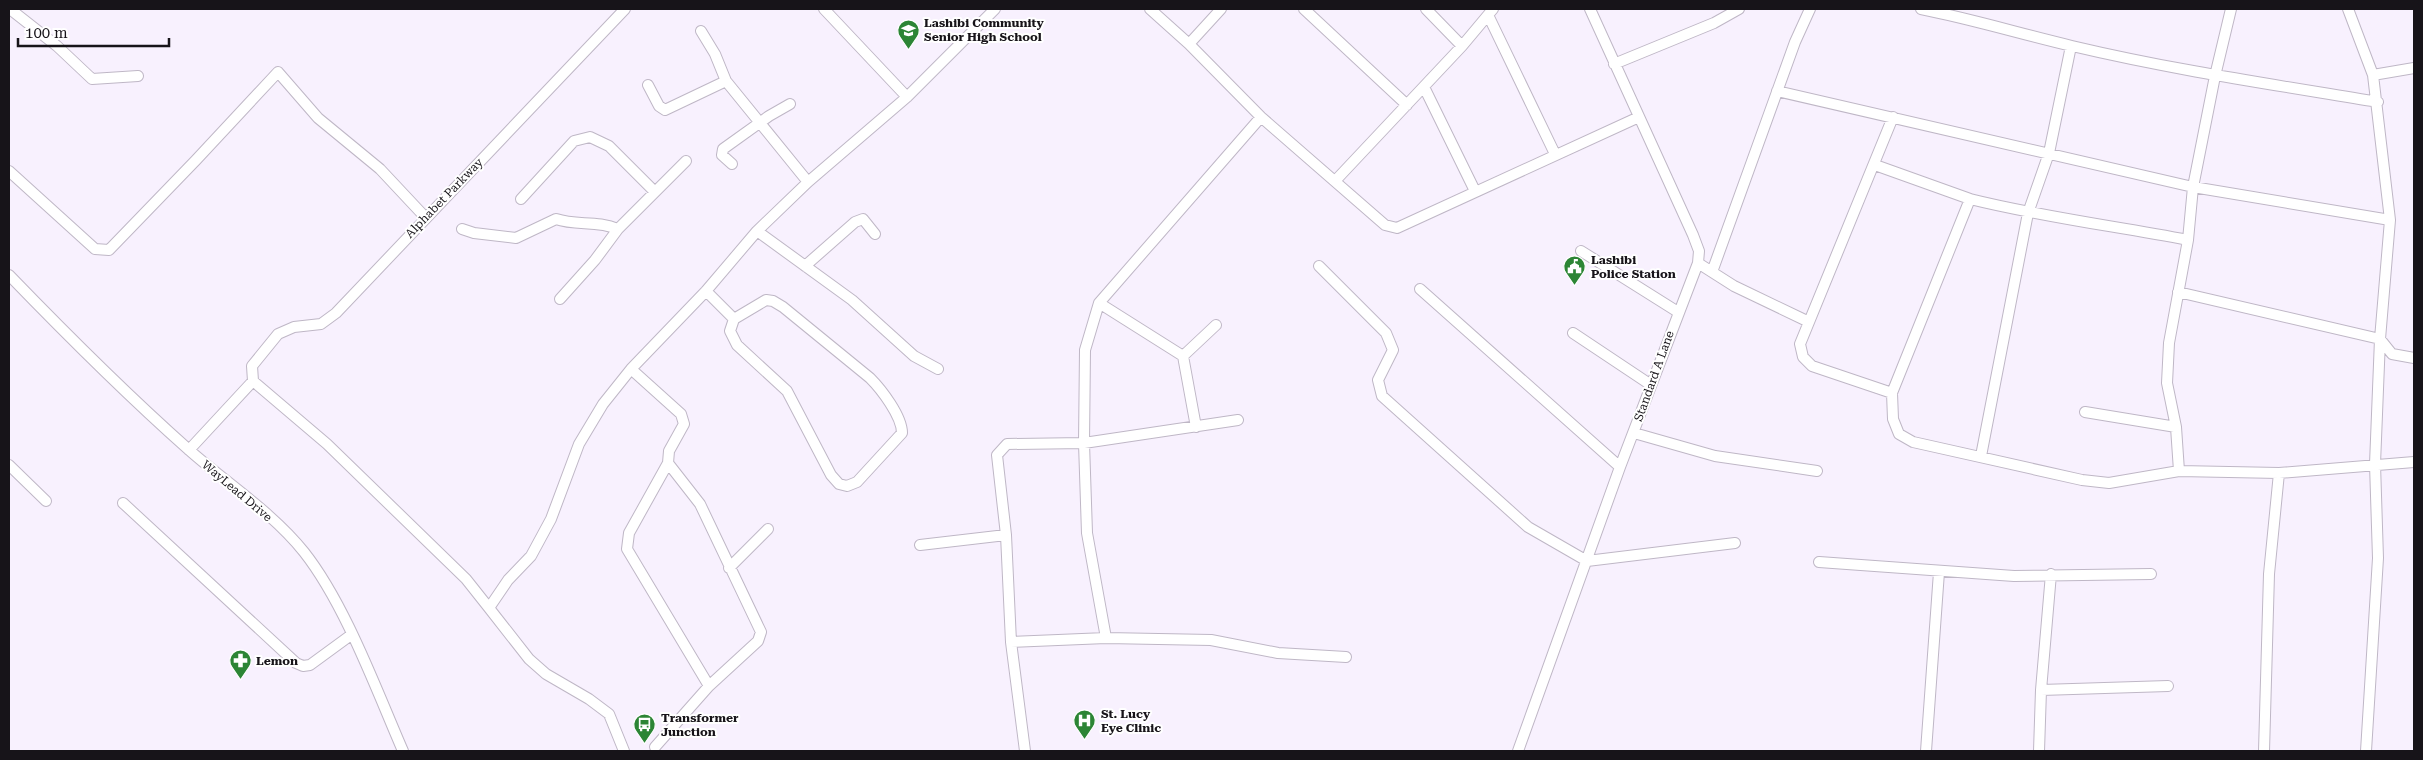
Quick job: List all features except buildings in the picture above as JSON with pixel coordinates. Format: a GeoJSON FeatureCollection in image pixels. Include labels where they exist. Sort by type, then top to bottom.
{"type":"FeatureCollection","features":[{"type":"Feature","properties":{"kind":"street"},"geometry":{"type":"LineString","coordinates":[[10,9],[57,46],[92,79],[138,76]]}},
{"type":"Feature","properties":{"kind":"street","name":"Alphabet Parkway"},"geometry":{"type":"LineString","coordinates":[[253,381],[252,366],[278,334],[294,327],[321,324],[336,313],[625,9]]}},
{"type":"Feature","properties":{"kind":"street"},"geometry":{"type":"LineString","coordinates":[[824,9],[907,97]]}},
{"type":"Feature","properties":{"kind":"street"},"geometry":{"type":"LineString","coordinates":[[489,608],[508,580],[531,556],[551,519],[579,444],[604,404],[630,369],[706,291],[757,231],[808,182],[907,97],[995,9]]}},
{"type":"Feature","properties":{"kind":"street"},"geometry":{"type":"LineString","coordinates":[[1150,9],[1189,44],[1261,117],[1391,228],[1397,228],[1639,117]]}},
{"type":"Feature","properties":{"kind":"street"},"geometry":{"type":"LineString","coordinates":[[1189,44],[1221,9]]}},
{"type":"Feature","properties":{"kind":"street"},"geometry":{"type":"LineString","coordinates":[[1304,9],[1407,105]]}},
{"type":"Feature","properties":{"kind":"street"},"geometry":{"type":"LineString","coordinates":[[1426,9],[1462,46]]}},
{"type":"Feature","properties":{"kind":"street"},"geometry":{"type":"LineString","coordinates":[[1590,9],[1693,235],[1699,251],[1698,263],[1727,282],[1807,321]]}},
{"type":"Feature","properties":{"kind":"street"},"geometry":{"type":"LineString","coordinates":[[1614,64],[1707,26],[1739,9]]}},
{"type":"Feature","properties":{"kind":"street"},"geometry":{"type":"LineString","coordinates":[[1712,272],[1777,91],[1810,9]]}},
{"type":"Feature","properties":{"kind":"street"},"geometry":{"type":"LineString","coordinates":[[1921,9],[1972,19],[2071,46],[2215,76],[2378,102]]}},
{"type":"Feature","properties":{"kind":"street"},"geometry":{"type":"LineString","coordinates":[[2178,471],[2176,427],[2167,383],[2169,343],[2188,240],[2193,187],[2215,76],[2231,9]]}},
{"type":"Feature","properties":{"kind":"street"},"geometry":{"type":"LineString","coordinates":[[2348,9],[2373,75],[2378,102],[2390,220],[2380,339],[2375,464],[2378,558],[2366,751]]}},
{"type":"Feature","properties":{"kind":"street"},"geometry":{"type":"LineString","coordinates":[[1335,181],[1462,46],[1491,12],[1555,154]]}},
{"type":"Feature","properties":{"kind":"street"},"geometry":{"type":"LineString","coordinates":[[701,31],[715,54],[726,81],[808,182]]}},
{"type":"Feature","properties":{"kind":"street"},"geometry":{"type":"LineString","coordinates":[[1981,456],[2028,213],[2049,153],[2071,46]]}},
{"type":"Feature","properties":{"kind":"street"},"geometry":{"type":"LineString","coordinates":[[2373,75],[2414,68]]}},
{"type":"Feature","properties":{"kind":"street"},"geometry":{"type":"LineString","coordinates":[[9,171],[94,250],[109,250],[278,72],[318,118],[380,169],[426,217]]}},
{"type":"Feature","properties":{"kind":"street"},"geometry":{"type":"LineString","coordinates":[[648,85],[659,106],[665,110],[726,81]]}},
{"type":"Feature","properties":{"kind":"street"},"geometry":{"type":"LineString","coordinates":[[1424,87],[1475,191]]}},
{"type":"Feature","properties":{"kind":"street"},"geometry":{"type":"LineString","coordinates":[[1777,91],[2193,187],[2390,220]]}},
{"type":"Feature","properties":{"kind":"street"},"geometry":{"type":"LineString","coordinates":[[732,164],[722,155],[723,149],[790,104]]}},
{"type":"Feature","properties":{"kind":"street"},"geometry":{"type":"LineString","coordinates":[[1106,638],[1087,533],[1084,443],[1085,350],[1099,303],[1261,117]]}},
{"type":"Feature","properties":{"kind":"street"},"geometry":{"type":"LineString","coordinates":[[1892,392],[1812,366],[1803,357],[1800,344],[1807,321],[1875,165],[1893,117]]}},
{"type":"Feature","properties":{"kind":"street"},"geometry":{"type":"LineString","coordinates":[[520,199],[574,141],[590,137],[609,146],[655,192]]}},
{"type":"Feature","properties":{"kind":"street"},"geometry":{"type":"LineString","coordinates":[[560,299],[595,260],[618,229],[686,161]]}},
{"type":"Feature","properties":{"kind":"street"},"geometry":{"type":"LineString","coordinates":[[1875,165],[1970,199],[2028,213],[2110,225],[2188,240]]}},
{"type":"Feature","properties":{"kind":"street"},"geometry":{"type":"LineString","coordinates":[[1970,199],[1892,392],[1893,419],[1899,434],[1913,442],[2082,480],[2109,483],[2178,471],[2279,473],[2414,462]]}},
{"type":"Feature","properties":{"kind":"street"},"geometry":{"type":"LineString","coordinates":[[462,229],[474,233],[516,238],[556,219],[568,223],[607,225],[618,229]]}},
{"type":"Feature","properties":{"kind":"street"},"geometry":{"type":"LineString","coordinates":[[805,266],[855,222],[863,219],[875,234]]}},
{"type":"Feature","properties":{"kind":"street"},"geometry":{"type":"LineString","coordinates":[[757,231],[852,300],[914,356],[938,369]]}},
{"type":"Feature","properties":{"kind":"street"},"geometry":{"type":"LineString","coordinates":[[1581,251],[1678,312]]}},
{"type":"Feature","properties":{"kind":"street","name":"Standard A Lane"},"geometry":{"type":"LineString","coordinates":[[1518,751],[1527,720],[1620,467],[1698,263]]}},
{"type":"Feature","properties":{"kind":"street"},"geometry":{"type":"LineString","coordinates":[[1319,266],[1386,333],[1391,343],[1393,350],[1378,380],[1382,396],[1528,526],[1587,561],[1735,543]]}},
{"type":"Feature","properties":{"kind":"street","name":"WayLead Drive"},"geometry":{"type":"LineString","coordinates":[[9,275],[111,379],[189,450],[284,531],[304,552],[328,591],[351,635],[403,751]]}},
{"type":"Feature","properties":{"kind":"street"},"geometry":{"type":"LineString","coordinates":[[1420,288],[1620,467]]}},
{"type":"Feature","properties":{"kind":"street"},"geometry":{"type":"LineString","coordinates":[[706,291],[734,319]]}},
{"type":"Feature","properties":{"kind":"street"},"geometry":{"type":"LineString","coordinates":[[2178,292],[2380,339],[2392,354],[2414,358]]}},
{"type":"Feature","properties":{"kind":"street"},"geometry":{"type":"LineString","coordinates":[[766,300],[773,300],[878,386],[900,423],[902,433],[857,482],[847,486],[839,484],[831,475],[787,391],[737,345],[730,331],[734,319],[766,300]]}},
{"type":"Feature","properties":{"kind":"street"},"geometry":{"type":"LineString","coordinates":[[1099,303],[1183,356],[1196,427]]}},
{"type":"Feature","properties":{"kind":"street"},"geometry":{"type":"LineString","coordinates":[[1183,356],[1216,324]]}},
{"type":"Feature","properties":{"kind":"street"},"geometry":{"type":"LineString","coordinates":[[1574,333],[1651,385]]}},
{"type":"Feature","properties":{"kind":"street"},"geometry":{"type":"LineString","coordinates":[[630,369],[681,414],[684,424],[669,451],[668,463],[629,533],[627,549],[709,686]]}},
{"type":"Feature","properties":{"kind":"street"},"geometry":{"type":"LineString","coordinates":[[189,450],[253,381],[327,444],[466,579],[528,659],[546,674],[609,714],[624,751]]}},
{"type":"Feature","properties":{"kind":"street"},"geometry":{"type":"LineString","coordinates":[[2085,412],[2176,427]]}},
{"type":"Feature","properties":{"kind":"street"},"geometry":{"type":"LineString","coordinates":[[1026,751],[1011,642],[1006,535],[997,455],[1001,448],[1007,444],[1084,443],[1238,420]]}},
{"type":"Feature","properties":{"kind":"street"},"geometry":{"type":"LineString","coordinates":[[1634,433],[1715,456],[1817,471]]}},
{"type":"Feature","properties":{"kind":"street"},"geometry":{"type":"LineString","coordinates":[[655,747],[709,686],[758,641],[761,632],[700,504],[668,463]]}},
{"type":"Feature","properties":{"kind":"street"},"geometry":{"type":"LineString","coordinates":[[9,465],[46,501]]}},
{"type":"Feature","properties":{"kind":"street"},"geometry":{"type":"LineString","coordinates":[[2264,751],[2269,574],[2279,473]]}},
{"type":"Feature","properties":{"kind":"street"},"geometry":{"type":"LineString","coordinates":[[122,502],[296,663],[303,666],[310,665],[351,635]]}},
{"type":"Feature","properties":{"kind":"street"},"geometry":{"type":"LineString","coordinates":[[729,568],[768,529]]}},
{"type":"Feature","properties":{"kind":"street"},"geometry":{"type":"LineString","coordinates":[[920,545],[1006,535]]}},
{"type":"Feature","properties":{"kind":"street"},"geometry":{"type":"LineString","coordinates":[[1819,562],[2014,576],[2151,574]]}},
{"type":"Feature","properties":{"kind":"street"},"geometry":{"type":"LineString","coordinates":[[1926,751],[1940,572]]}},
{"type":"Feature","properties":{"kind":"street"},"geometry":{"type":"LineString","coordinates":[[2039,751],[2041,690],[2051,574]]}},
{"type":"Feature","properties":{"kind":"street"},"geometry":{"type":"LineString","coordinates":[[1011,642],[1106,638],[1211,640],[1278,652],[1346,657]]}},
{"type":"Feature","properties":{"kind":"street"},"geometry":{"type":"LineString","coordinates":[[2041,690],[2168,686]]}},
{"type":"Feature","properties":{"kind":"place","name":"Lashibi Community Senior High School"},"geometry":{"type":"Point","coordinates":[908,49]}},
{"type":"Feature","properties":{"kind":"place","name":"Lashibi Police Station"},"geometry":{"type":"Point","coordinates":[1575,286]}},
{"type":"Feature","properties":{"kind":"place","name":"Lemon"},"geometry":{"type":"Point","coordinates":[240,680]}},
{"type":"Feature","properties":{"kind":"place","name":"St. Lucy Eye Clinic"},"geometry":{"type":"Point","coordinates":[1085,740]}},
{"type":"Feature","properties":{"kind":"place","name":"Transformer Junction"},"geometry":{"type":"Point","coordinates":[645,744]}}]}
